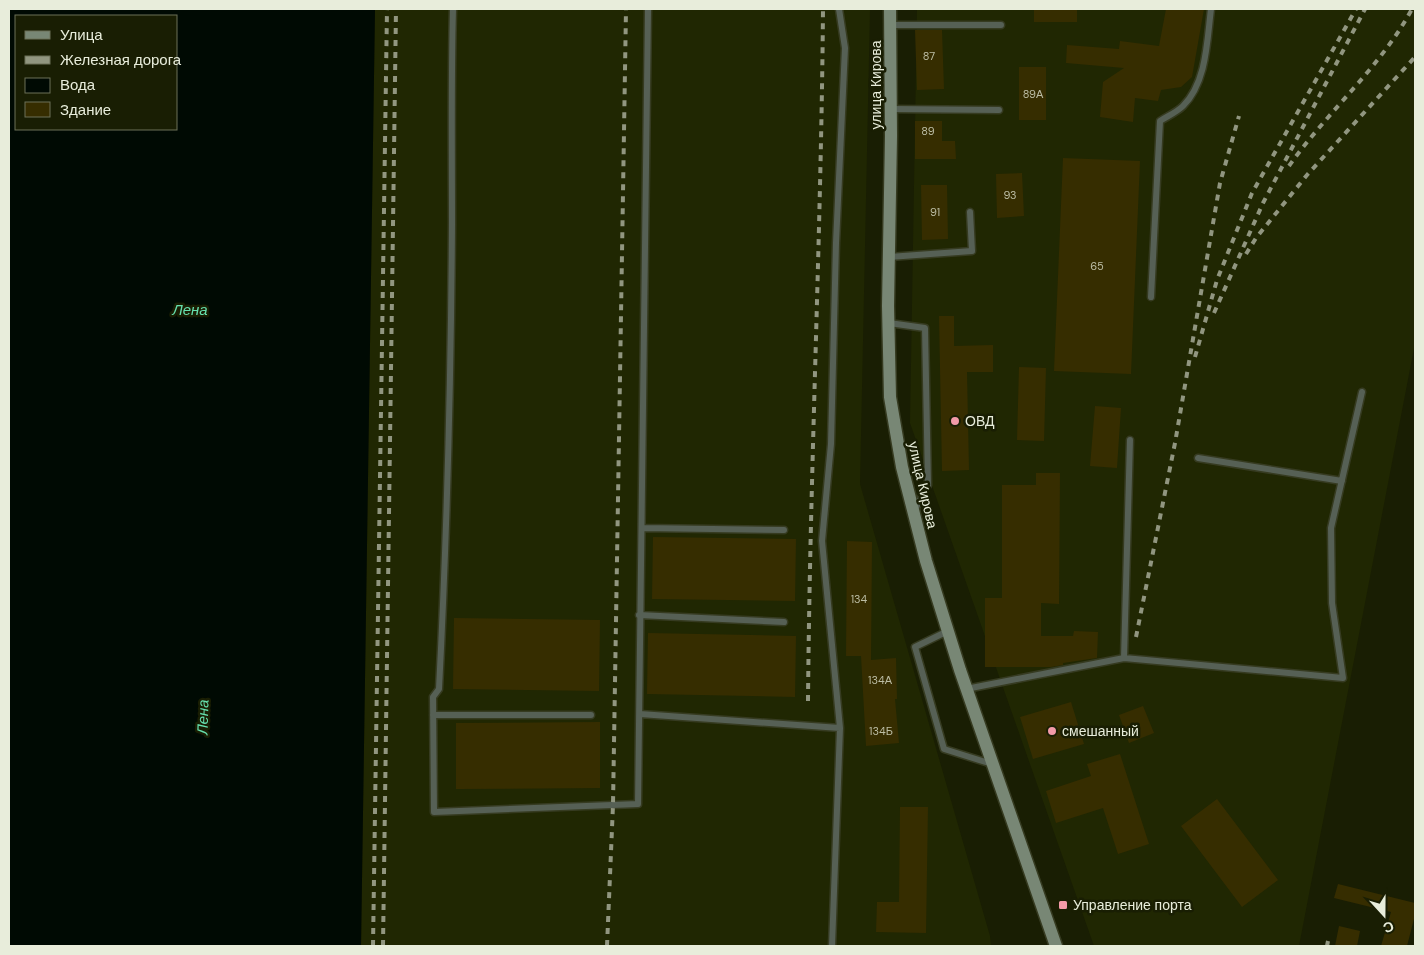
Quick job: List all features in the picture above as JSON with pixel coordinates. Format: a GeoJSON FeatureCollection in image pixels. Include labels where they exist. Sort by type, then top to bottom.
{"type":"FeatureCollection","features":[{"type":"Feature","properties":{"kind":"main road","name":"улица Кирова"},"geometry":{"type":"LineString","coordinates":[[890,9],[890,397],[902,467],[966,689],[1056,946]]}},
{"type":"Feature","properties":{"kind":"lane"},"geometry":{"type":"LineString","coordinates":[[453,9],[451,79],[452,225],[444,600],[440,689],[433,697],[434,812],[638,804],[640,714],[639,615],[643,528],[648,9]]}},
{"type":"Feature","properties":{"kind":"lane"},"geometry":{"type":"LineString","coordinates":[[832,946],[840,728],[822,541],[830,444],[836,243],[845,48],[838,9]]}},
{"type":"Feature","properties":{"kind":"lane"},"geometry":{"type":"LineString","coordinates":[[1151,297],[1160,121],[1183,106],[1193,92],[1202,71],[1211,9]]}},
{"type":"Feature","properties":{"kind":"lane"},"geometry":{"type":"LineString","coordinates":[[890,25],[1001,26]]}},
{"type":"Feature","properties":{"kind":"lane"},"geometry":{"type":"LineString","coordinates":[[891,109],[998,110]]}},
{"type":"Feature","properties":{"kind":"lane"},"geometry":{"type":"LineString","coordinates":[[889,258],[972,251],[970,212]]}},
{"type":"Feature","properties":{"kind":"lane"},"geometry":{"type":"LineString","coordinates":[[889,323],[925,328],[928,485],[914,512]]}},
{"type":"Feature","properties":{"kind":"lane"},"geometry":{"type":"LineString","coordinates":[[966,689],[1124,658],[1342,678],[1332,603],[1331,528],[1362,392]]}},
{"type":"Feature","properties":{"kind":"lane"},"geometry":{"type":"LineString","coordinates":[[1124,658],[1130,440]]}},
{"type":"Feature","properties":{"kind":"lane"},"geometry":{"type":"LineString","coordinates":[[1198,458],[1342,481]]}},
{"type":"Feature","properties":{"kind":"lane"},"geometry":{"type":"LineString","coordinates":[[643,528],[784,530]]}},
{"type":"Feature","properties":{"kind":"lane"},"geometry":{"type":"LineString","coordinates":[[639,615],[784,622]]}},
{"type":"Feature","properties":{"kind":"lane"},"geometry":{"type":"LineString","coordinates":[[948,631],[915,647],[944,749],[992,764]]}},
{"type":"Feature","properties":{"kind":"lane"},"geometry":{"type":"LineString","coordinates":[[640,714],[840,728]]}},
{"type":"Feature","properties":{"kind":"lane"},"geometry":{"type":"LineString","coordinates":[[433,715],[591,715]]}},
{"type":"Feature","properties":{"kind":"shaded area"},"geometry":{"type":"Polygon","coordinates":[[[375,9],[870,9],[860,484],[990,936],[991,946],[361,946],[375,9]]]}},
{"type":"Feature","properties":{"kind":"shaded area"},"geometry":{"type":"Polygon","coordinates":[[[917,9],[1415,9],[1415,343],[1299,946],[1094,946],[910,423],[917,9]]]}},
{"type":"Feature","properties":{"kind":"water","name":"Лена"},"geometry":{"type":"Polygon","coordinates":[[[9,9],[375,9],[361,946],[9,946],[9,9]]]}},
{"type":"Feature","properties":{"kind":"building"},"geometry":{"type":"Polygon","coordinates":[[[1034,9],[1077,9],[1077,22],[1034,22],[1034,9]]]}},
{"type":"Feature","properties":{"kind":"building"},"geometry":{"type":"Polygon","coordinates":[[[1166,9],[1204,9],[1192,77],[1181,87],[1161,90],[1158,101],[1135,98],[1133,122],[1100,117],[1103,82],[1124,68],[1066,63],[1067,45],[1119,49],[1120,41],[1159,46],[1166,9]]]}},
{"type":"Feature","properties":{"kind":"building"},"geometry":{"type":"Polygon","coordinates":[[[915,30],[942,30],[944,89],[917,90],[915,30]]]}},
{"type":"Feature","properties":{"kind":"building"},"geometry":{"type":"Polygon","coordinates":[[[1019,67],[1046,67],[1046,120],[1019,120],[1019,67]]]}},
{"type":"Feature","properties":{"kind":"building"},"geometry":{"type":"Polygon","coordinates":[[[915,121],[942,121],[942,141],[955,141],[956,159],[915,159],[915,121]]]}},
{"type":"Feature","properties":{"kind":"building"},"geometry":{"type":"Polygon","coordinates":[[[1063,158],[1140,161],[1131,374],[1054,371],[1063,158]]]}},
{"type":"Feature","properties":{"kind":"building"},"geometry":{"type":"Polygon","coordinates":[[[1022,173],[1024,216],[997,218],[996,174],[1022,173]]]}},
{"type":"Feature","properties":{"kind":"building"},"geometry":{"type":"Polygon","coordinates":[[[921,185],[947,185],[948,239],[922,240],[921,185]]]}},
{"type":"Feature","properties":{"kind":"building","name":"ОВД"},"geometry":{"type":"Polygon","coordinates":[[[939,316],[954,316],[954,346],[993,345],[993,372],[967,372],[969,470],[942,471],[939,316]]]}},
{"type":"Feature","properties":{"kind":"building"},"geometry":{"type":"Polygon","coordinates":[[[1019,367],[1046,368],[1044,441],[1017,440],[1019,367]]]}},
{"type":"Feature","properties":{"kind":"building"},"geometry":{"type":"Polygon","coordinates":[[[1095,406],[1121,408],[1117,468],[1090,466],[1095,406]]]}},
{"type":"Feature","properties":{"kind":"building"},"geometry":{"type":"Polygon","coordinates":[[[1036,473],[1060,473],[1059,604],[1041,603],[1041,636],[1073,636],[1074,631],[1098,632],[1097,658],[1063,663],[1063,665],[1051,667],[985,667],[985,598],[1002,598],[1002,485],[1036,485],[1036,473]]]}},
{"type":"Feature","properties":{"kind":"building"},"geometry":{"type":"Polygon","coordinates":[[[653,537],[796,539],[795,601],[652,599],[653,537]]]}},
{"type":"Feature","properties":{"kind":"building"},"geometry":{"type":"Polygon","coordinates":[[[847,541],[872,542],[871,660],[896,658],[897,699],[895,699],[899,743],[866,746],[861,656],[846,656],[847,541]]]}},
{"type":"Feature","properties":{"kind":"building"},"geometry":{"type":"Polygon","coordinates":[[[454,618],[600,620],[599,691],[453,689],[454,618]]]}},
{"type":"Feature","properties":{"kind":"building"},"geometry":{"type":"Polygon","coordinates":[[[648,633],[796,636],[795,697],[647,694],[648,633]]]}},
{"type":"Feature","properties":{"kind":"building","name":"смешанный"},"geometry":{"type":"Polygon","coordinates":[[[1071,702],[1084,744],[1033,759],[1020,717],[1071,702]]]}},
{"type":"Feature","properties":{"kind":"building"},"geometry":{"type":"Polygon","coordinates":[[[1143,706],[1154,733],[1129,743],[1119,715],[1143,706]]]}},
{"type":"Feature","properties":{"kind":"building"},"geometry":{"type":"Polygon","coordinates":[[[600,722],[600,788],[456,789],[456,723],[600,722]]]}},
{"type":"Feature","properties":{"kind":"building"},"geometry":{"type":"Polygon","coordinates":[[[1120,754],[1149,844],[1118,854],[1103,808],[1056,823],[1046,791],[1091,776],[1087,764],[1120,754]]]}},
{"type":"Feature","properties":{"kind":"building"},"geometry":{"type":"Polygon","coordinates":[[[1217,799],[1278,880],[1242,907],[1181,826],[1217,799]]]}},
{"type":"Feature","properties":{"kind":"building"},"geometry":{"type":"Polygon","coordinates":[[[900,807],[928,807],[926,933],[876,932],[877,902],[899,902],[900,807]]]}},
{"type":"Feature","properties":{"kind":"building"},"geometry":{"type":"Polygon","coordinates":[[[1338,884],[1415,903],[1415,915],[1407,946],[1381,946],[1391,912],[1334,898],[1338,884]]]}},
{"type":"Feature","properties":{"kind":"building"},"geometry":{"type":"Polygon","coordinates":[[[1339,926],[1360,931],[1357,946],[1335,946],[1339,926]]]}},
{"type":"Feature","properties":{"kind":"railway"},"geometry":{"type":"LineString","coordinates":[[373,946],[387,9]]}},
{"type":"Feature","properties":{"kind":"railway"},"geometry":{"type":"LineString","coordinates":[[383,946],[396,9]]}},
{"type":"Feature","properties":{"kind":"railway"},"geometry":{"type":"LineString","coordinates":[[607,946],[613,805],[626,9]]}},
{"type":"Feature","properties":{"kind":"railway"},"geometry":{"type":"LineString","coordinates":[[808,701],[823,9]]}},
{"type":"Feature","properties":{"kind":"railway"},"geometry":{"type":"LineString","coordinates":[[1195,357],[1217,280],[1252,193],[1356,9]]}},
{"type":"Feature","properties":{"kind":"railway"},"geometry":{"type":"LineString","coordinates":[[1214,313],[1263,203],[1365,9]]}},
{"type":"Feature","properties":{"kind":"railway"},"geometry":{"type":"LineString","coordinates":[[1289,166],[1385,51],[1412,9]]}},
{"type":"Feature","properties":{"kind":"railway"},"geometry":{"type":"LineString","coordinates":[[1246,254],[1256,238],[1307,175],[1415,57]]}},
{"type":"Feature","properties":{"kind":"railway"},"geometry":{"type":"LineString","coordinates":[[1136,637],[1175,443],[1220,183],[1239,116]]}},
{"type":"Feature","properties":{"kind":"railway"},"geometry":{"type":"LineString","coordinates":[[1327,946],[1328,941]]}},
{"type":"Feature","properties":{"kind":"place","name":"ОВД"},"geometry":{"type":"Point","coordinates":[955,421]}},
{"type":"Feature","properties":{"kind":"place","name":"смешанный"},"geometry":{"type":"Point","coordinates":[1052,731]}},
{"type":"Feature","properties":{"kind":"place","name":"Управление порта"},"geometry":{"type":"Point","coordinates":[1063,905]}}]}
